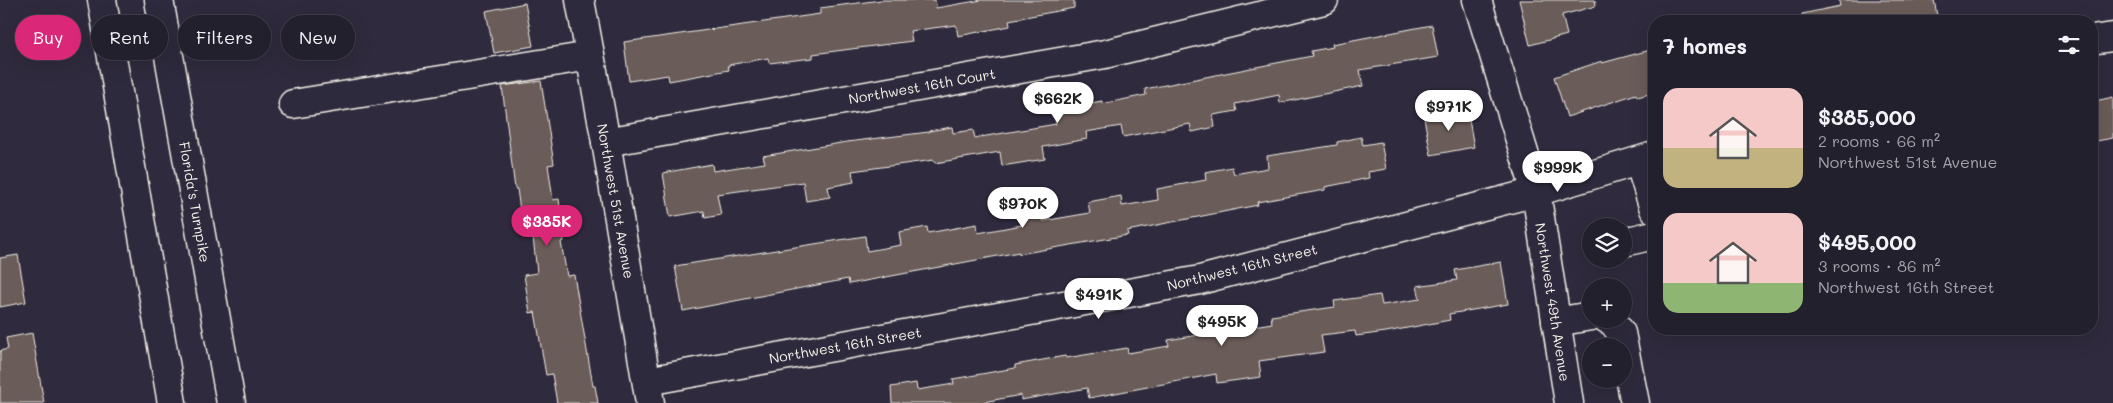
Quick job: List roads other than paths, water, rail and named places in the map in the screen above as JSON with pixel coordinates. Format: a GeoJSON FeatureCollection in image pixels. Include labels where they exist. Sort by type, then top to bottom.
{"type":"FeatureCollection","features":[{"type":"Feature","properties":{"kind":"main road"},"geometry":{"type":"LineString","coordinates":[[102,0],[172,403]]}},
{"type":"Feature","properties":{"kind":"main road","name":"Florida's Turnpike"},"geometry":{"type":"LineString","coordinates":[[159,0],[231,403]]}},
{"type":"Feature","properties":{"kind":"main road","name":"Northwest 51st Avenue"},"geometry":{"type":"LineString","coordinates":[[580,0],[648,392]]}},
{"type":"Feature","properties":{"kind":"main road","name":"Northwest 16th Court"},"geometry":{"type":"LineString","coordinates":[[606,142],[1105,54],[1324,0]]}},
{"type":"Feature","properties":{"kind":"main road","name":"Northwest 49th Avenue"},"geometry":{"type":"LineString","coordinates":[[1476,0],[1536,192],[1569,403]]}},
{"type":"Feature","properties":{"kind":"main road"},"geometry":{"type":"LineString","coordinates":[[2098,39],[2113,37]]}},
{"type":"Feature","properties":{"kind":"main road"},"geometry":{"type":"LineString","coordinates":[[293,104],[590,56]]}},
{"type":"Feature","properties":{"kind":"main road"},"geometry":{"type":"LineString","coordinates":[[1646,158],[1648,171]]}},
{"type":"Feature","properties":{"kind":"main road","name":"Northwest 16th Street"},"geometry":{"type":"LineString","coordinates":[[648,392],[1200,280],[1536,192],[1646,158]]}},
{"type":"Feature","properties":{"kind":"main road"},"geometry":{"type":"LineString","coordinates":[[1632,240],[1648,236]]}},
{"type":"Feature","properties":{"kind":"main road"},"geometry":{"type":"LineString","coordinates":[[1556,322],[1582,318]]}},
{"type":"Feature","properties":{"kind":"main road"},"geometry":{"type":"LineString","coordinates":[[1618,328],[1622,333],[1634,403]]}}]}
